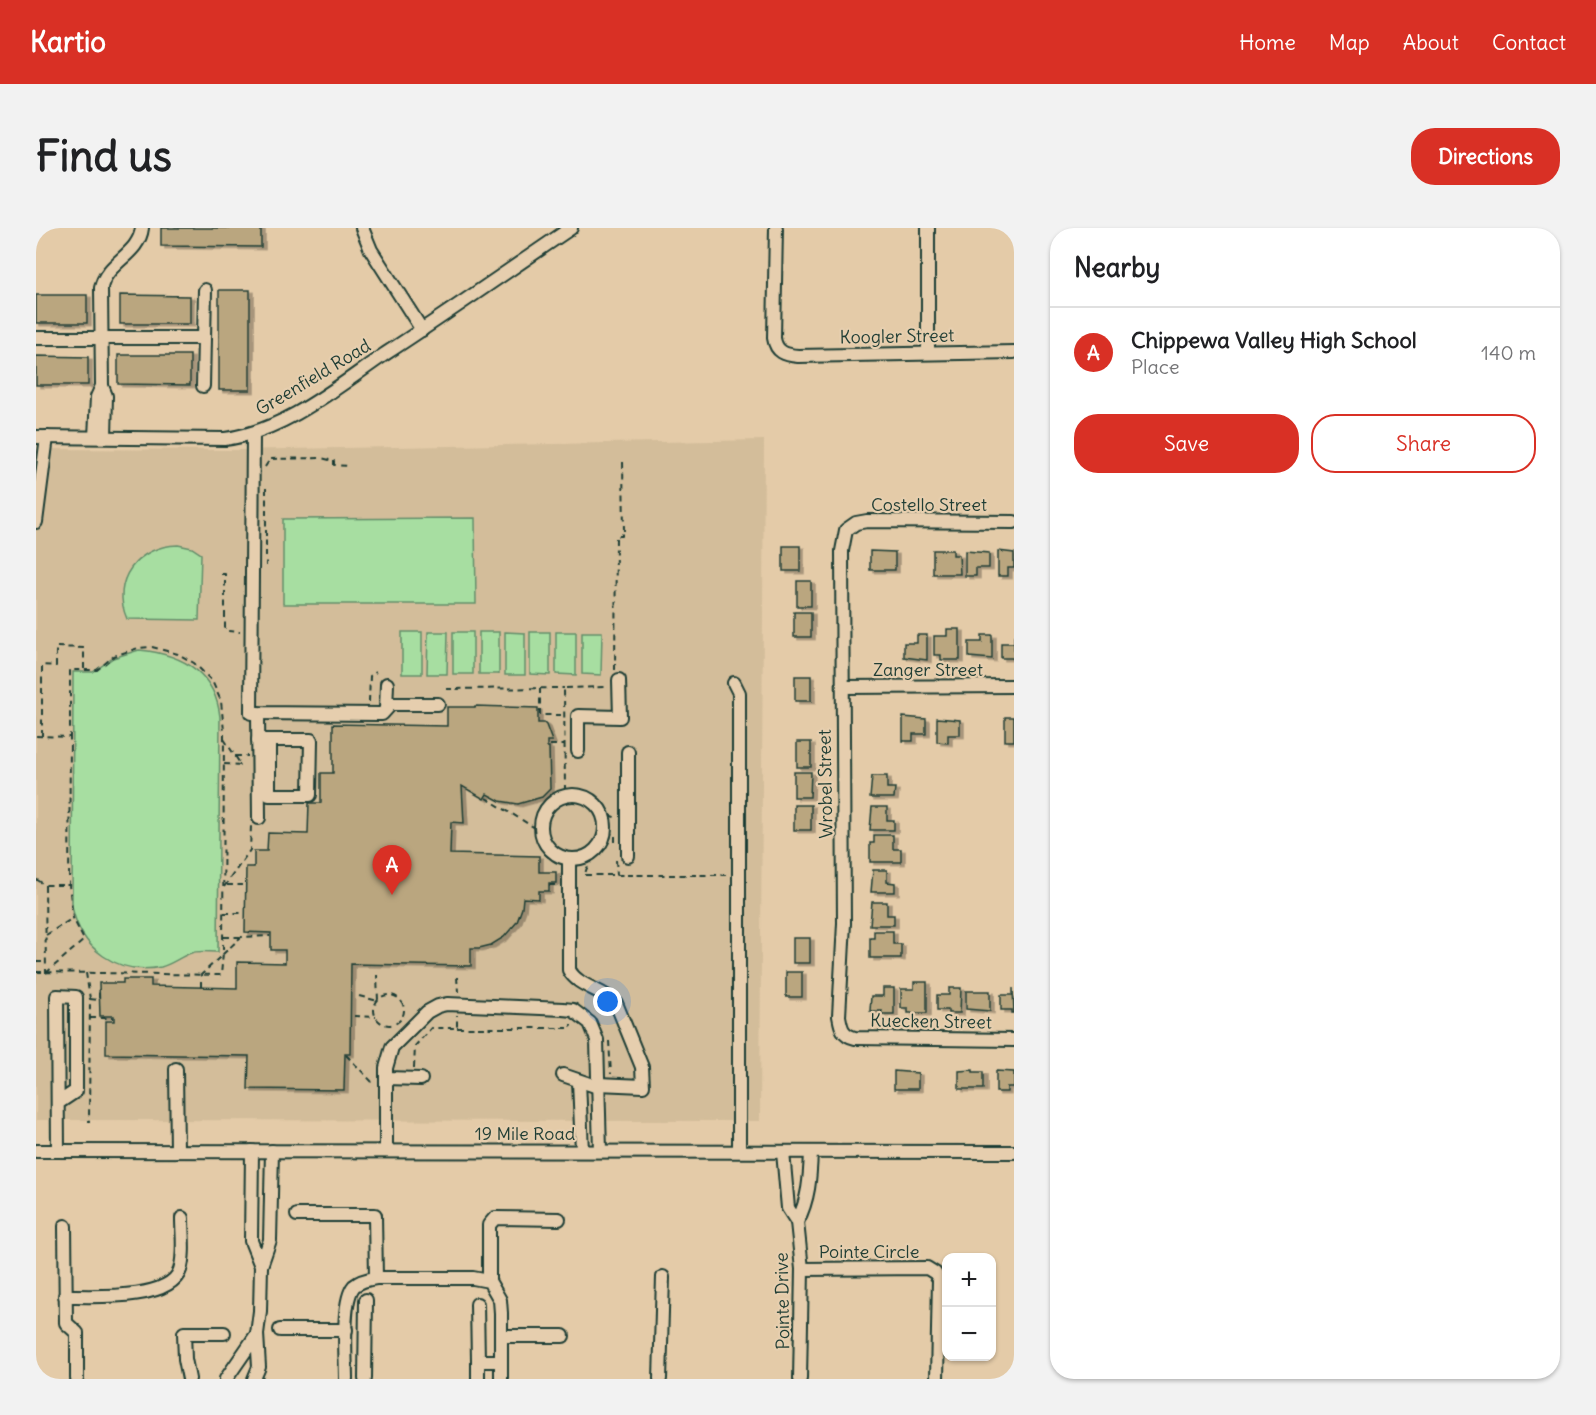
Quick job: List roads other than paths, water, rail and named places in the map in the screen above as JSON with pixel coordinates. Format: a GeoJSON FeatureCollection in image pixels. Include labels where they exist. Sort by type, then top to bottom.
{"type":"FeatureCollection","features":[{"type":"Feature","properties":{"kind":"street"},"geometry":{"type":"LineString","coordinates":[[100,437],[106,396],[102,386],[103,279],[138,241],[142,228]]}},
{"type":"Feature","properties":{"kind":"street"},"geometry":{"type":"LineString","coordinates":[[362,228],[371,250],[422,330]]}},
{"type":"Feature","properties":{"kind":"street","name":"Greenfield Road"},"geometry":{"type":"LineString","coordinates":[[41,437],[225,439],[253,433],[304,408],[571,228]]}},
{"type":"Feature","properties":{"kind":"street","name":"Koogler Street"},"geometry":{"type":"LineString","coordinates":[[776,228],[774,338],[781,353],[798,356],[1014,352]]}},
{"type":"Feature","properties":{"kind":"street"},"geometry":{"type":"LineString","coordinates":[[928,228],[928,353]]}},
{"type":"Feature","properties":{"kind":"street"},"geometry":{"type":"LineString","coordinates":[[203,386],[205,290]]}},
{"type":"Feature","properties":{"kind":"street"},"geometry":{"type":"LineString","coordinates":[[36,339],[203,338]]}},
{"type":"Feature","properties":{"kind":"street"},"geometry":{"type":"LineString","coordinates":[[253,433],[252,713],[382,714],[391,704],[438,704]]}},
{"type":"Feature","properties":{"kind":"street"},"geometry":{"type":"LineString","coordinates":[[36,522],[41,437]]}},
{"type":"Feature","properties":{"kind":"street","name":"Costello Street"},"geometry":{"type":"LineString","coordinates":[[846,530],[856,523],[867,521],[1014,522]]}},
{"type":"Feature","properties":{"kind":"street","name":"Wrobel Street"},"geometry":{"type":"LineString","coordinates":[[846,530],[842,551],[844,923],[840,1016],[842,1030],[847,1036]]}},
{"type":"Feature","properties":{"kind":"street"},"geometry":{"type":"LineString","coordinates":[[578,751],[578,716],[620,717],[617,678]]}},
{"type":"Feature","properties":{"kind":"street"},"geometry":{"type":"LineString","coordinates":[[734,683],[740,693],[739,1151]]}},
{"type":"Feature","properties":{"kind":"street"},"geometry":{"type":"LineString","coordinates":[[386,709],[387,684]]}},
{"type":"Feature","properties":{"kind":"street","name":"Zanger Street"},"geometry":{"type":"LineString","coordinates":[[843,687],[1014,686]]}},
{"type":"Feature","properties":{"kind":"street"},"geometry":{"type":"LineString","coordinates":[[258,713],[264,740],[264,795],[259,818]]}},
{"type":"Feature","properties":{"kind":"street"},"geometry":{"type":"LineString","coordinates":[[264,740],[311,740],[310,795],[264,795]]}},
{"type":"Feature","properties":{"kind":"street"},"geometry":{"type":"LineString","coordinates":[[628,752],[628,856]]}},
{"type":"Feature","properties":{"kind":"street"},"geometry":{"type":"LineString","coordinates":[[563,1075],[598,1086],[643,1086],[642,1067],[616,1003],[609,996],[580,983],[569,970],[565,863],[545,843],[541,824],[544,814],[557,800],[576,795],[594,803],[611,832]]}},
{"type":"Feature","properties":{"kind":"street"},"geometry":{"type":"LineString","coordinates":[[565,863],[589,855],[611,832],[628,830]]}},
{"type":"Feature","properties":{"kind":"street"},"geometry":{"type":"LineString","coordinates":[[58,1103],[76,1091],[76,997],[57,996],[58,1151]]}},
{"type":"Feature","properties":{"kind":"street"},"geometry":{"type":"LineString","coordinates":[[386,1151],[382,1079],[392,1047],[427,1012],[447,1004],[573,1010],[590,1023],[598,1048],[600,1151]]}},
{"type":"Feature","properties":{"kind":"street","name":"Kuecken Street"},"geometry":{"type":"LineString","coordinates":[[847,1036],[879,1039],[1014,1040]]}},
{"type":"Feature","properties":{"kind":"street"},"geometry":{"type":"LineString","coordinates":[[176,1069],[177,1151]]}},
{"type":"Feature","properties":{"kind":"street"},"geometry":{"type":"LineString","coordinates":[[382,1079],[418,1079]]}},
{"type":"Feature","properties":{"kind":"street"},"geometry":{"type":"LineString","coordinates":[[579,1081],[582,1151]]}},
{"type":"Feature","properties":{"kind":"street","name":"19 Mile Road"},"geometry":{"type":"LineString","coordinates":[[36,1151],[1014,1152]]}},
{"type":"Feature","properties":{"kind":"street"},"geometry":{"type":"LineString","coordinates":[[252,1151],[251,1241],[261,1266]]}},
{"type":"Feature","properties":{"kind":"street"},"geometry":{"type":"LineString","coordinates":[[254,1379],[260,1367],[257,1334],[261,1266],[270,1240],[272,1151]]}},
{"type":"Feature","properties":{"kind":"street","name":"Pointe Drive"},"geometry":{"type":"LineString","coordinates":[[783,1152],[788,1208],[797,1222],[802,1269],[800,1379]]}},
{"type":"Feature","properties":{"kind":"street","name":"Pointe Drive"},"geometry":{"type":"LineString","coordinates":[[797,1222],[809,1192],[811,1152]]}},
{"type":"Feature","properties":{"kind":"street"},"geometry":{"type":"LineString","coordinates":[[297,1215],[375,1215],[376,1278]]}},
{"type":"Feature","properties":{"kind":"street"},"geometry":{"type":"LineString","coordinates":[[65,1296],[143,1293],[167,1284],[179,1272],[183,1250],[182,1218]]}},
{"type":"Feature","properties":{"kind":"street"},"geometry":{"type":"LineString","coordinates":[[501,1379],[500,1300],[489,1281],[489,1225],[495,1218],[559,1219]]}},
{"type":"Feature","properties":{"kind":"street"},"geometry":{"type":"LineString","coordinates":[[65,1226],[66,1323],[77,1333],[77,1379]]}},
{"type":"Feature","properties":{"kind":"street","name":"Pointe Circle"},"geometry":{"type":"LineString","coordinates":[[802,1269],[927,1268],[935,1273],[939,1279],[937,1379]]}},
{"type":"Feature","properties":{"kind":"street"},"geometry":{"type":"LineString","coordinates":[[660,1379],[663,1277]]}},
{"type":"Feature","properties":{"kind":"street"},"geometry":{"type":"LineString","coordinates":[[346,1379],[348,1300],[354,1287],[376,1278],[473,1278],[489,1281]]}},
{"type":"Feature","properties":{"kind":"street"},"geometry":{"type":"LineString","coordinates":[[365,1379],[366,1300]]}},
{"type":"Feature","properties":{"kind":"street"},"geometry":{"type":"LineString","coordinates":[[477,1304],[478,1379]]}},
{"type":"Feature","properties":{"kind":"street"},"geometry":{"type":"LineString","coordinates":[[280,1330],[346,1330]]}},
{"type":"Feature","properties":{"kind":"street"},"geometry":{"type":"LineString","coordinates":[[189,1379],[185,1359],[184,1333],[224,1333]]}},
{"type":"Feature","properties":{"kind":"street"},"geometry":{"type":"LineString","coordinates":[[226,1379],[257,1334]]}},
{"type":"Feature","properties":{"kind":"street"},"geometry":{"type":"LineString","coordinates":[[501,1336],[562,1336]]}},
{"type":"Feature","properties":{"kind":"street"},"geometry":{"type":"LineString","coordinates":[[346,1361],[365,1361]]}},
{"type":"Feature","properties":{"kind":"street"},"geometry":{"type":"LineString","coordinates":[[478,1361],[501,1361]]}},
{"type":"Feature","properties":{"kind":"place","name":"Chippewa Valley High School"},"geometry":{"type":"Point","coordinates":[392,895]}}]}
